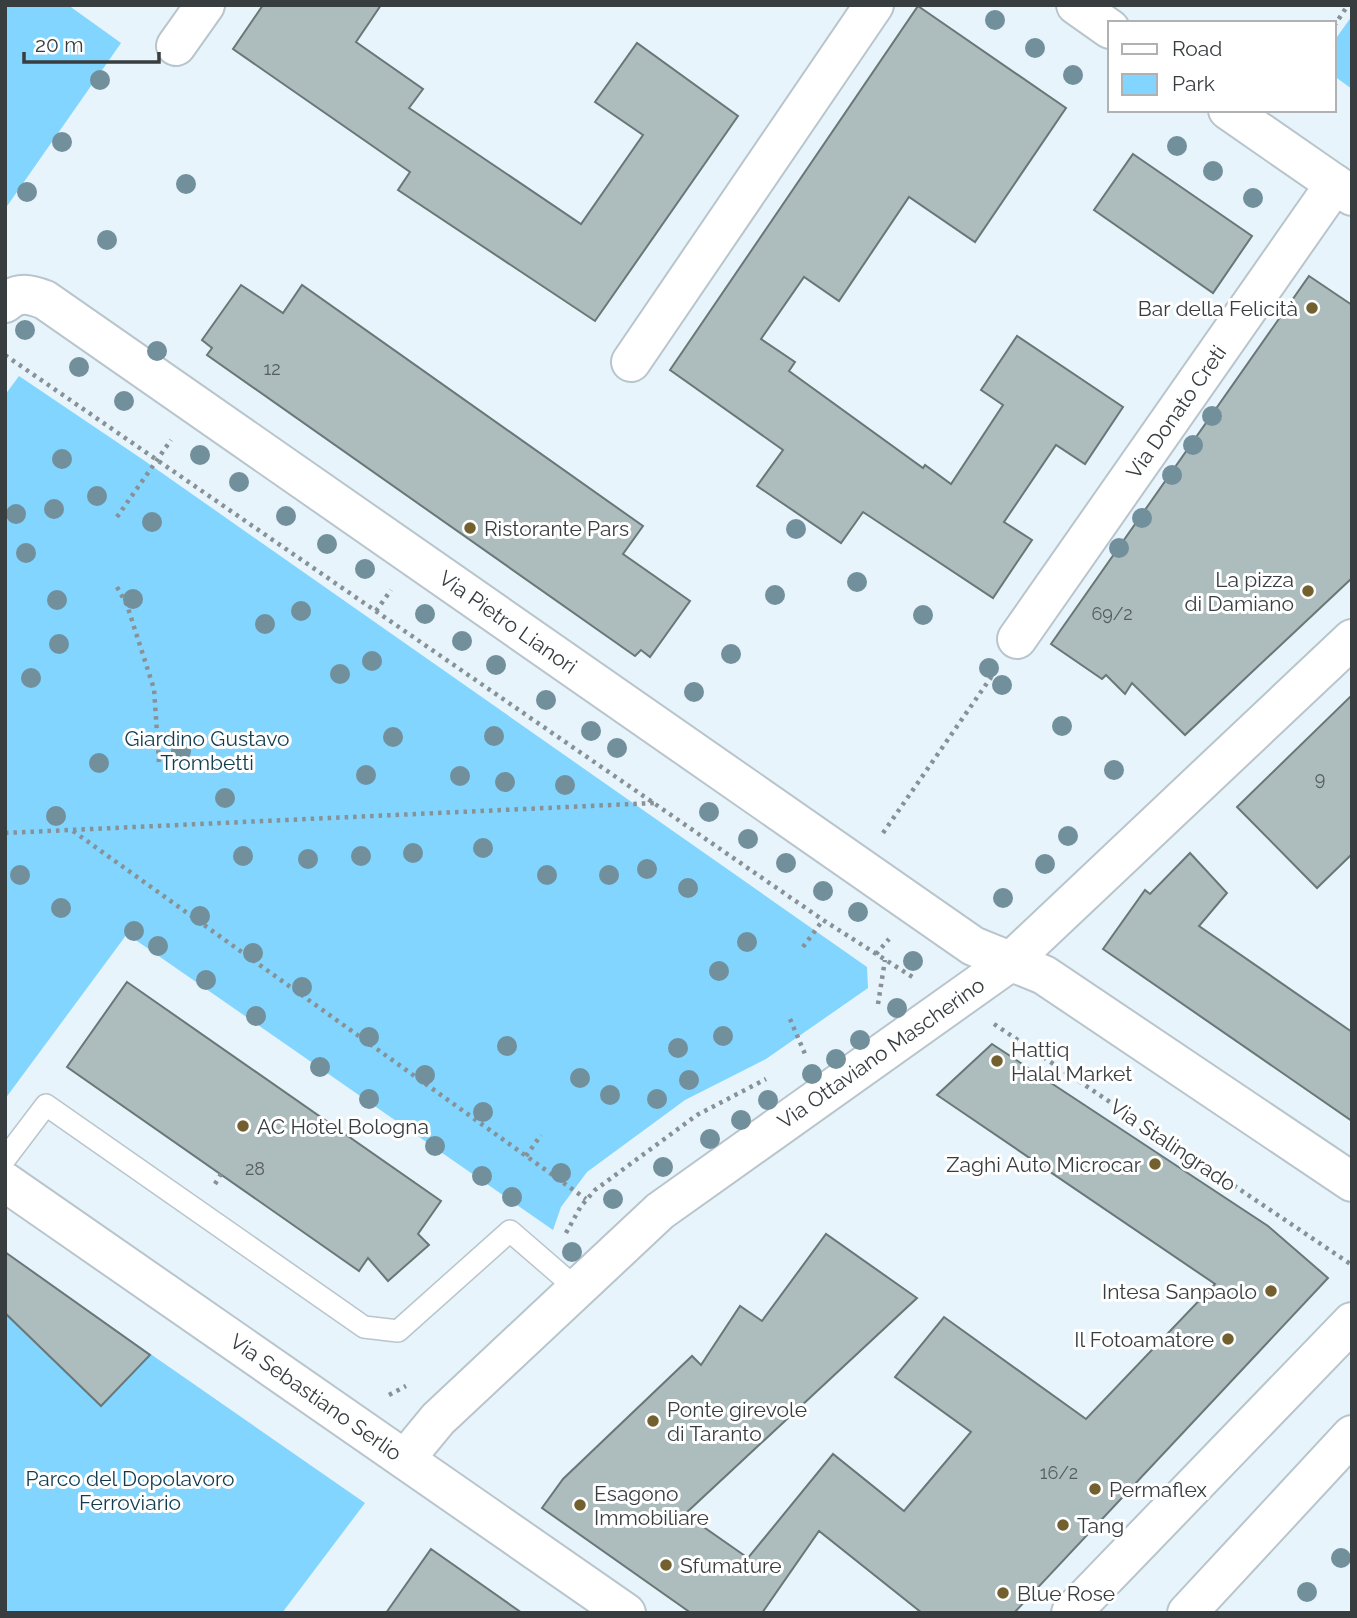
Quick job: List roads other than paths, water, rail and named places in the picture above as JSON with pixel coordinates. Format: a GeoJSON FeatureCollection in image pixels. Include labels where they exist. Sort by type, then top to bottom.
{"type":"FeatureCollection","features":[{"type":"Feature","properties":{"kind":"street"},"geometry":{"type":"LineString","coordinates":[[176,46],[205,5]]}},
{"type":"Feature","properties":{"kind":"street"},"geometry":{"type":"LineString","coordinates":[[631,362],[874,5]]}},
{"type":"Feature","properties":{"kind":"street"},"geometry":{"type":"LineString","coordinates":[[1076,5],[1108,28]]}},
{"type":"Feature","properties":{"kind":"street","name":"Via Donato Creti"},"geometry":{"type":"LineString","coordinates":[[1017,639],[1343,190],[1231,112]]}},
{"type":"Feature","properties":{"kind":"street","name":"Via Pietro Lianori"},"geometry":{"type":"LineString","coordinates":[[5,303],[11,298],[29,293],[45,300],[973,946],[1010,962]]}},
{"type":"Feature","properties":{"kind":"street","name":"Via Ottaviano Mascherino"},"geometry":{"type":"LineString","coordinates":[[405,1459],[428,1429],[660,1211],[1010,962],[1352,639]]}},
{"type":"Feature","properties":{"kind":"street"},"geometry":{"type":"LineString","coordinates":[[1010,962],[1044,975],[1352,1182]]}},
{"type":"Feature","properties":{"kind":"street","name":"Via Sebastiano Serlio"},"geometry":{"type":"LineString","coordinates":[[5,1182],[626,1613]]}},
{"type":"Feature","properties":{"kind":"street"},"geometry":{"type":"LineString","coordinates":[[1071,1613],[1352,1322]]}},
{"type":"Feature","properties":{"kind":"street"},"geometry":{"type":"LineString","coordinates":[[1187,1613],[1352,1436]]}},
{"type":"Feature","properties":{"kind":"lane"},"geometry":{"type":"LineString","coordinates":[[5,1159],[46,1105],[364,1327],[398,1331],[510,1231],[577,1289]]}},
{"type":"Feature","properties":{"kind":"place","name":"Bar della Felicità"},"geometry":{"type":"Point","coordinates":[1312,308]}},
{"type":"Feature","properties":{"kind":"place","name":"Ristorante Pars"},"geometry":{"type":"Point","coordinates":[470,528]}},
{"type":"Feature","properties":{"kind":"place","name":"La pizza di Damiano"},"geometry":{"type":"Point","coordinates":[1308,591]}},
{"type":"Feature","properties":{"kind":"place","name":"Hattiq Halal Market"},"geometry":{"type":"Point","coordinates":[997,1061]}},
{"type":"Feature","properties":{"kind":"place","name":"AC Hotel Bologna"},"geometry":{"type":"Point","coordinates":[243,1126]}},
{"type":"Feature","properties":{"kind":"place","name":"Zaghi Auto Microcar"},"geometry":{"type":"Point","coordinates":[1155,1164]}},
{"type":"Feature","properties":{"kind":"place","name":"Intesa Sanpaolo"},"geometry":{"type":"Point","coordinates":[1271,1291]}},
{"type":"Feature","properties":{"kind":"place","name":"Il Fotoamatore"},"geometry":{"type":"Point","coordinates":[1228,1339]}},
{"type":"Feature","properties":{"kind":"place","name":"Ponte girevole di Taranto"},"geometry":{"type":"Point","coordinates":[653,1421]}},
{"type":"Feature","properties":{"kind":"place","name":"Permaflex"},"geometry":{"type":"Point","coordinates":[1095,1489]}},
{"type":"Feature","properties":{"kind":"place","name":"Esagono Immobiliare"},"geometry":{"type":"Point","coordinates":[580,1505]}},
{"type":"Feature","properties":{"kind":"place","name":"Tang"},"geometry":{"type":"Point","coordinates":[1063,1525]}},
{"type":"Feature","properties":{"kind":"place","name":"Sfumature"},"geometry":{"type":"Point","coordinates":[666,1565]}},
{"type":"Feature","properties":{"kind":"place","name":"Blue Rose"},"geometry":{"type":"Point","coordinates":[1003,1593]}},
{"type":"Feature","properties":{"kind":"park label","name":"Giardino Gustavo Trombetti"},"geometry":{"type":"Point","coordinates":[207,750]}},
{"type":"Feature","properties":{"kind":"park label","name":"Parco del Dopolavoro Ferroviario"},"geometry":{"type":"Point","coordinates":[130,1490]}}]}
